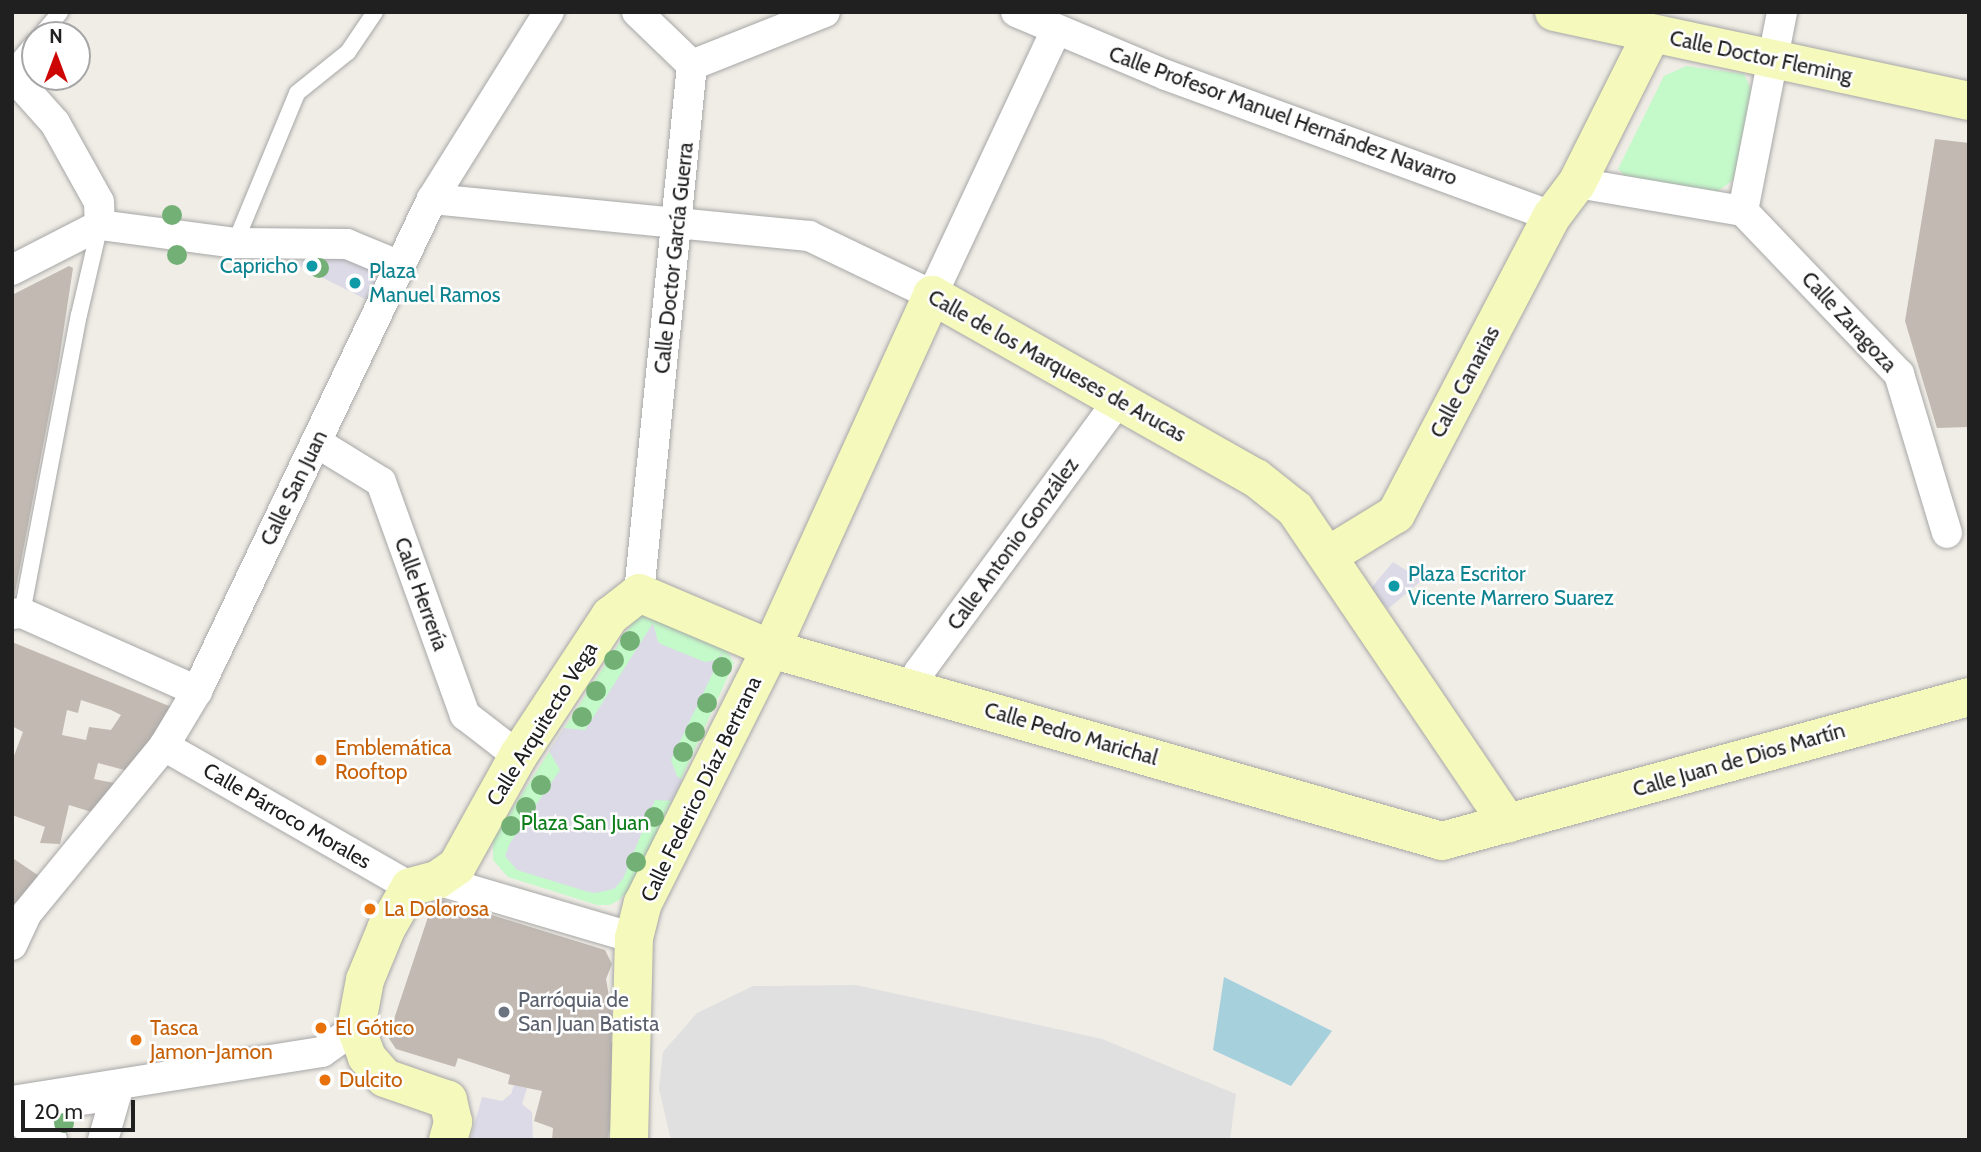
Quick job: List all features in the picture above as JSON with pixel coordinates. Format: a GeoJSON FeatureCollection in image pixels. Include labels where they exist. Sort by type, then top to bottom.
{"type":"FeatureCollection","features":[{"type":"Feature","properties":{"kind":"street","name":"Calle San Juan"},"geometry":{"type":"LineString","coordinates":[[12,945],[27,913],[164,746],[197,691],[432,199],[549,12]]}},
{"type":"Feature","properties":{"kind":"street"},"geometry":{"type":"LineString","coordinates":[[637,12],[692,65],[825,12]]}},
{"type":"Feature","properties":{"kind":"street","name":"Calle Profesor Manuel Hernández Navarro"},"geometry":{"type":"LineString","coordinates":[[1016,12],[1166,75],[1552,216]]}},
{"type":"Feature","properties":{"kind":"street","name":"Calle Doctor Fleming"},"geometry":{"type":"LineString","coordinates":[[1554,12],[1651,35],[1969,101]]}},
{"type":"Feature","properties":{"kind":"street"},"geometry":{"type":"LineString","coordinates":[[1577,183],[1743,211],[1782,12]]}},
{"type":"Feature","properties":{"kind":"street"},"geometry":{"type":"LineString","coordinates":[[932,295],[1056,30]]}},
{"type":"Feature","properties":{"kind":"street","name":"Calle Canarias"},"geometry":{"type":"LineString","coordinates":[[1327,552],[1339,549],[1396,514],[1552,216],[1577,183],[1651,35]]}},
{"type":"Feature","properties":{"kind":"street","name":"Calle Doctor García Guerra"},"geometry":{"type":"LineString","coordinates":[[639,593],[692,65]]}},
{"type":"Feature","properties":{"kind":"street"},"geometry":{"type":"LineString","coordinates":[[12,75],[55,123],[99,202],[100,225]]}},
{"type":"Feature","properties":{"kind":"street","name":"Calle de los Marqueses de Arucas"},"geometry":{"type":"LineString","coordinates":[[432,199],[809,236],[932,295],[1256,478],[1295,509],[1327,552],[1508,824]]}},
{"type":"Feature","properties":{"kind":"street","name":"Calle Zaragoza"},"geometry":{"type":"LineString","coordinates":[[1743,211],[1899,374],[1947,533]]}},
{"type":"Feature","properties":{"kind":"street"},"geometry":{"type":"LineString","coordinates":[[12,270],[100,225],[235,243],[347,244],[400,266]]}},
{"type":"Feature","properties":{"kind":"street","name":"Calle Federico Díaz Bertrana"},"geometry":{"type":"LineString","coordinates":[[629,1140],[634,938],[643,903],[771,649],[932,295]]}},
{"type":"Feature","properties":{"kind":"street","name":"Calle Antonio González"},"geometry":{"type":"LineString","coordinates":[[915,689],[919,672],[1118,401]]}},
{"type":"Feature","properties":{"kind":"street","name":"Calle Herrería"},"geometry":{"type":"LineString","coordinates":[[316,442],[381,482],[465,715],[518,756]]}},
{"type":"Feature","properties":{"kind":"street","name":"Calle Pedro Marichal"},"geometry":{"type":"LineString","coordinates":[[639,593],[771,649],[1442,841],[1508,824]]}},
{"type":"Feature","properties":{"kind":"street","name":"Calle Arquitecto Vega"},"geometry":{"type":"LineString","coordinates":[[356,1028],[365,980],[386,929],[435,878],[610,616],[639,593]]}},
{"type":"Feature","properties":{"kind":"street"},"geometry":{"type":"LineString","coordinates":[[17,613],[197,691]]}},
{"type":"Feature","properties":{"kind":"street","name":"Calle Juan de Dios Martín"},"geometry":{"type":"LineString","coordinates":[[1508,824],[1969,697]]}},
{"type":"Feature","properties":{"kind":"street","name":"Calle Párroco Morales"},"geometry":{"type":"LineString","coordinates":[[164,746],[435,878],[634,938]]}},
{"type":"Feature","properties":{"kind":"street"},"geometry":{"type":"LineString","coordinates":[[12,1101],[322,1052],[356,1028],[367,1057],[385,1078],[448,1100],[453,1122],[448,1140]]}},
{"type":"Feature","properties":{"kind":"street"},"geometry":{"type":"LineString","coordinates":[[52,1140],[39,1133],[41,1130],[25,1125],[23,1119],[27,1111],[34,1107],[116,1095],[103,1140]]}},
{"type":"Feature","properties":{"kind":"street"},"geometry":{"type":"LineString","coordinates":[[64,1140],[70,1140]]}},
{"type":"Feature","properties":{"kind":"lane"},"geometry":{"type":"LineString","coordinates":[[235,243],[297,93],[348,52],[375,12]]}},
{"type":"Feature","properties":{"kind":"lane"},"geometry":{"type":"LineString","coordinates":[[17,613],[100,225]]}},
{"type":"Feature","properties":{"kind":"green space"},"geometry":{"type":"Polygon","coordinates":[[[1686,66],[1744,74],[1753,93],[1736,178],[1711,196],[1630,181],[1618,169],[1664,76],[1686,66]]]}},
{"type":"Feature","properties":{"kind":"green space","name":"Plaza San Juan"},"geometry":{"type":"Polygon","coordinates":[[[642,615],[726,649],[734,663],[632,887],[610,905],[597,905],[508,877],[493,860],[493,839],[634,620],[642,615]]]}},
{"type":"Feature","properties":{"kind":"shaded area","name":"Plaza Manuel Ramos"},"geometry":{"type":"Polygon","coordinates":[[[343,257],[377,270],[379,276],[367,300],[297,265],[304,259],[343,257]]]}},
{"type":"Feature","properties":{"kind":"shaded area","name":"Plaza Escritor Vicente Marrero Suarez"},"geometry":{"type":"Polygon","coordinates":[[[1393,562],[1422,580],[1388,609],[1373,595],[1371,588],[1393,562]]]}},
{"type":"Feature","properties":{"kind":"shaded area","name":"Plaza San Juan"},"geometry":{"type":"Polygon","coordinates":[[[653,623],[658,642],[663,645],[705,662],[716,660],[723,652],[671,760],[677,776],[682,780],[672,801],[655,800],[623,879],[614,889],[595,893],[517,870],[505,856],[510,843],[560,770],[549,751],[564,728],[585,730],[653,623]]]}},
{"type":"Feature","properties":{"kind":"shaded area"},"geometry":{"type":"Polygon","coordinates":[[[856,985],[1102,1039],[1236,1094],[1230,1140],[671,1140],[659,1089],[663,1052],[697,1013],[753,986],[856,985]]]}},
{"type":"Feature","properties":{"kind":"shaded area"},"geometry":{"type":"Polygon","coordinates":[[[514,1085],[527,1088],[522,1104],[532,1112],[533,1140],[470,1140],[482,1097],[502,1101],[511,1094],[514,1085]]]}},
{"type":"Feature","properties":{"kind":"water"},"geometry":{"type":"Polygon","coordinates":[[[1224,977],[1332,1031],[1291,1086],[1213,1050],[1224,977]]]}},
{"type":"Feature","properties":{"kind":"building"},"geometry":{"type":"Polygon","coordinates":[[[1935,139],[1969,143],[1969,427],[1937,428],[1905,321],[1935,139]]]}},
{"type":"Feature","properties":{"kind":"building"},"geometry":{"type":"Polygon","coordinates":[[[69,266],[73,268],[58,367],[12,609],[12,295],[69,266]]]}},
{"type":"Feature","properties":{"kind":"building"},"geometry":{"type":"Polygon","coordinates":[[[12,642],[174,708],[132,772],[98,763],[94,779],[119,784],[98,814],[69,805],[60,844],[40,843],[45,827],[12,815],[12,761],[23,732],[12,726],[12,642]],[[81,700],[78,713],[67,710],[62,735],[86,740],[89,727],[111,730],[121,715],[81,700]]]}},
{"type":"Feature","properties":{"kind":"building"},"geometry":{"type":"Polygon","coordinates":[[[14,859],[45,880],[12,924],[12,861],[14,859]]]}},
{"type":"Feature","properties":{"kind":"building","name":"Parróquia de San Juan Batista"},"geometry":{"type":"Polygon","coordinates":[[[443,900],[605,950],[612,964],[606,979],[613,1020],[611,1042],[615,1044],[612,1130],[609,1131],[608,1140],[552,1140],[553,1128],[534,1121],[542,1091],[508,1084],[510,1075],[458,1058],[455,1067],[396,1049],[388,1037],[430,911],[443,900]]]}},
{"type":"Feature","properties":{"kind":"place","name":"Capricho"},"geometry":{"type":"Point","coordinates":[312,266]}},
{"type":"Feature","properties":{"kind":"place","name":"Plaza Manuel Ramos"},"geometry":{"type":"Point","coordinates":[355,283]}},
{"type":"Feature","properties":{"kind":"place","name":"Plaza Escritor Vicente Marrero Suarez"},"geometry":{"type":"Point","coordinates":[1394,586]}},
{"type":"Feature","properties":{"kind":"place","name":"Emblemática Rooftop"},"geometry":{"type":"Point","coordinates":[321,760]}},
{"type":"Feature","properties":{"kind":"place","name":"La Dolorosa"},"geometry":{"type":"Point","coordinates":[370,909]}},
{"type":"Feature","properties":{"kind":"place","name":"Parróquia de San Juan Batista"},"geometry":{"type":"Point","coordinates":[504,1012]}},
{"type":"Feature","properties":{"kind":"place","name":"El Gótico"},"geometry":{"type":"Point","coordinates":[321,1028]}},
{"type":"Feature","properties":{"kind":"place","name":"Tasca Jamon-Jamon"},"geometry":{"type":"Point","coordinates":[136,1040]}},
{"type":"Feature","properties":{"kind":"place","name":"Dulcito"},"geometry":{"type":"Point","coordinates":[325,1080]}}]}
